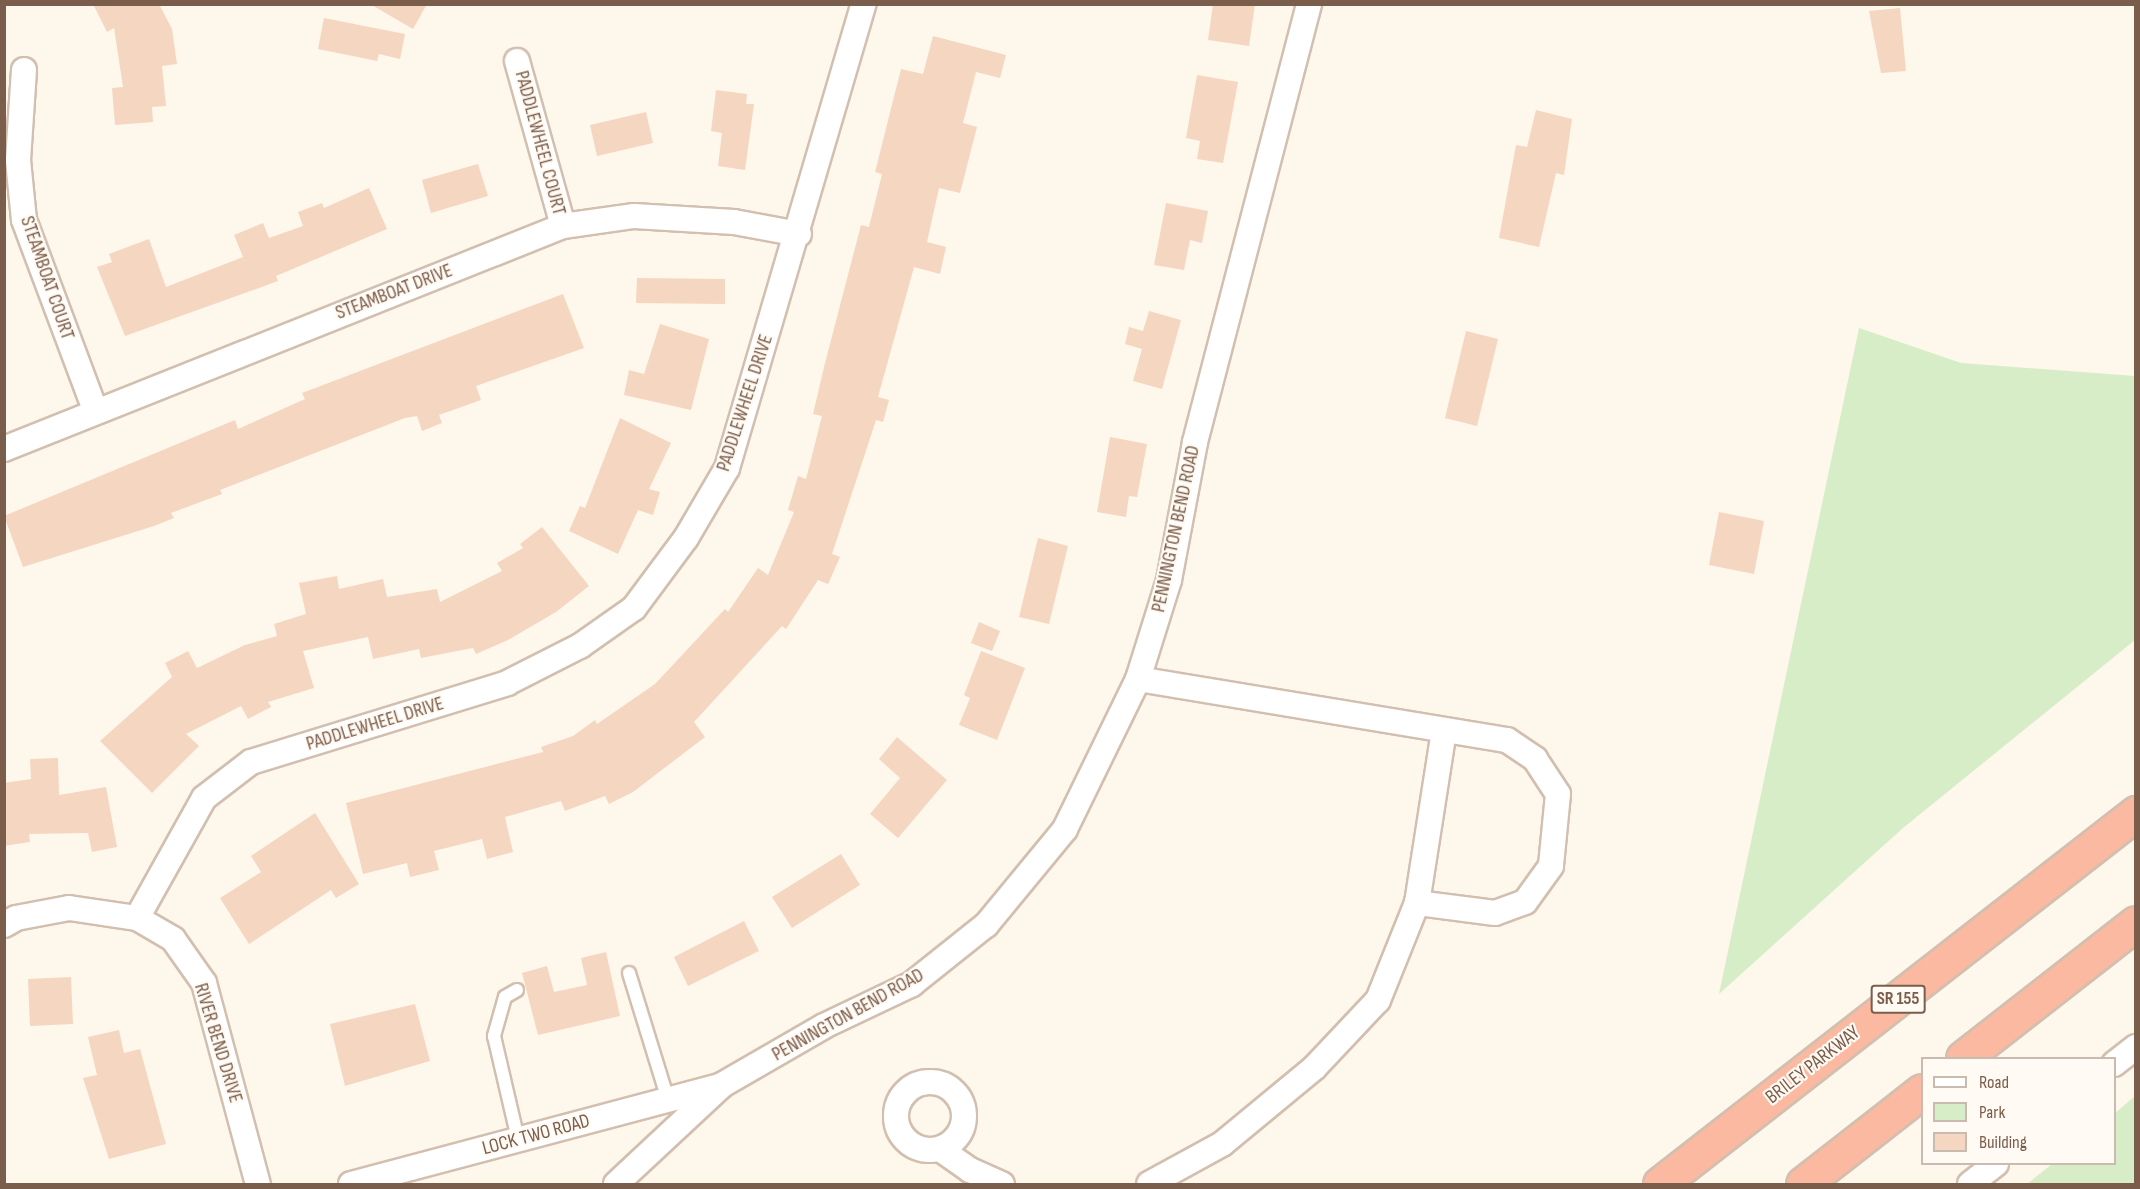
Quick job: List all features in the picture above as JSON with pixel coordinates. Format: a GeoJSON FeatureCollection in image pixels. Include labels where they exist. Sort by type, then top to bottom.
{"type":"FeatureCollection","features":[{"type":"Feature","properties":{"kind":"highway","name":"BRILEY PARKWAY"},"geometry":{"type":"LineString","coordinates":[[1660,1185],[2136,813]]}},
{"type":"Feature","properties":{"kind":"highway"},"geometry":{"type":"LineString","coordinates":[[1966,1057],[2136,923]]}},
{"type":"Feature","properties":{"kind":"highway"},"geometry":{"type":"LineString","coordinates":[[1803,1185],[1921,1093]]}},
{"type":"Feature","properties":{"kind":"street","name":"PADDLEWHEEL DRIVE"},"geometry":{"type":"LineString","coordinates":[[137,918],[204,798],[251,762],[507,683],[580,646],[634,608],[686,538],[727,468],[799,234],[864,4]]}},
{"type":"Feature","properties":{"kind":"street","name":"PENNINGTON BEND ROAD"},"geometry":{"type":"LineString","coordinates":[[616,1185],[722,1085],[824,1026],[912,984],[986,926],[1065,830],[1138,679],[1169,580],[1194,442],[1309,4]]}},
{"type":"Feature","properties":{"kind":"street","name":"PADDLEWHEEL COURT"},"geometry":{"type":"LineString","coordinates":[[517,61],[563,226]]}},
{"type":"Feature","properties":{"kind":"street","name":"STEAMBOAT COURT"},"geometry":{"type":"LineString","coordinates":[[24,70],[18,160],[24,220],[95,410]]}},
{"type":"Feature","properties":{"kind":"street","name":"STEAMBOAT DRIVE"},"geometry":{"type":"LineString","coordinates":[[4,449],[95,410],[563,226],[634,216],[734,222],[799,234]]}},
{"type":"Feature","properties":{"kind":"street"},"geometry":{"type":"LineString","coordinates":[[1138,679],[1507,740],[1535,759],[1558,794],[1551,866],[1525,902],[1495,913],[1417,903]]}},
{"type":"Feature","properties":{"kind":"street"},"geometry":{"type":"LineString","coordinates":[[1149,1185],[1222,1144],[1314,1068],[1378,1000],[1417,903],[1444,730]]}},
{"type":"Feature","properties":{"kind":"street","name":"RIVER BEND DRIVE"},"geometry":{"type":"LineString","coordinates":[[4,925],[16,918],[69,909],[137,918],[173,939],[204,983],[258,1185]]}},
{"type":"Feature","properties":{"kind":"street"},"geometry":{"type":"LineString","coordinates":[[2116,1064],[2136,1047]]}},
{"type":"Feature","properties":{"kind":"street","name":"LOCK TWO ROAD"},"geometry":{"type":"LineString","coordinates":[[351,1185],[722,1085]]}},
{"type":"Feature","properties":{"kind":"street"},"geometry":{"type":"LineString","coordinates":[[940,1149],[970,1170],[1002,1185]]}},
{"type":"Feature","properties":{"kind":"street"},"geometry":{"type":"LineString","coordinates":[[1970,1185],[1995,1165]]}},
{"type":"Feature","properties":{"kind":"lane"},"geometry":{"type":"LineString","coordinates":[[629,973],[668,1100]]}},
{"type":"Feature","properties":{"kind":"lane"},"geometry":{"type":"LineString","coordinates":[[517,990],[504,997],[494,1036],[518,1139]]}},
{"type":"Feature","properties":{"kind":"green space"},"geometry":{"type":"Polygon","coordinates":[[[1859,328],[1961,363],[2135,376],[2135,640],[1903,828],[1719,994],[1859,328]]]}},
{"type":"Feature","properties":{"kind":"green space"},"geometry":{"type":"Polygon","coordinates":[[[2135,1096],[2135,1184],[2027,1184],[2051,1165],[2116,1165],[2116,1112],[2135,1096]]]}},
{"type":"Feature","properties":{"kind":"building"},"geometry":{"type":"Polygon","coordinates":[[[93,4],[159,4],[172,29],[177,64],[162,66],[166,106],[152,107],[153,122],[115,125],[112,88],[123,87],[114,28],[107,32],[93,4]]]}},
{"type":"Feature","properties":{"kind":"building"},"geometry":{"type":"Polygon","coordinates":[[[370,4],[427,4],[413,29],[370,4]]]}},
{"type":"Feature","properties":{"kind":"building"},"geometry":{"type":"Polygon","coordinates":[[[1213,4],[1255,4],[1249,46],[1208,40],[1213,4]]]}},
{"type":"Feature","properties":{"kind":"building"},"geometry":{"type":"Polygon","coordinates":[[[1900,8],[1906,71],[1881,73],[1869,11],[1900,8]]]}},
{"type":"Feature","properties":{"kind":"building"},"geometry":{"type":"Polygon","coordinates":[[[324,18],[405,34],[400,59],[379,54],[377,61],[318,49],[324,18]]]}},
{"type":"Feature","properties":{"kind":"building"},"geometry":{"type":"Polygon","coordinates":[[[933,36],[1006,55],[1000,78],[976,72],[963,123],[977,127],[960,193],[939,188],[927,242],[946,247],[940,274],[914,267],[878,397],[889,400],[883,422],[876,420],[832,554],[840,557],[828,584],[818,580],[786,629],[782,626],[694,722],[705,737],[633,792],[609,804],[605,796],[565,811],[561,801],[505,817],[513,852],[487,859],[482,839],[434,851],[439,870],[410,877],[407,863],[363,874],[346,803],[543,752],[541,747],[573,736],[595,720],[597,724],[655,684],[725,609],[728,612],[758,568],[768,575],[794,512],[788,510],[798,476],[806,479],[822,416],[813,414],[861,225],[869,227],[882,174],[875,172],[901,69],[923,74],[933,36]]]}},
{"type":"Feature","properties":{"kind":"building"},"geometry":{"type":"Polygon","coordinates":[[[1197,75],[1238,82],[1223,163],[1197,159],[1200,141],[1186,138],[1197,75]]]}},
{"type":"Feature","properties":{"kind":"building"},"geometry":{"type":"Polygon","coordinates":[[[716,90],[747,94],[746,104],[754,104],[745,170],[718,166],[722,133],[711,131],[716,90]]]}},
{"type":"Feature","properties":{"kind":"building"},"geometry":{"type":"Polygon","coordinates":[[[1536,110],[1572,119],[1564,175],[1556,173],[1539,247],[1499,238],[1516,145],[1527,147],[1536,110]]]}},
{"type":"Feature","properties":{"kind":"building"},"geometry":{"type":"Polygon","coordinates":[[[646,112],[653,143],[597,156],[590,125],[646,112]]]}},
{"type":"Feature","properties":{"kind":"building"},"geometry":{"type":"Polygon","coordinates":[[[478,164],[488,196],[431,213],[422,180],[478,164]]]}},
{"type":"Feature","properties":{"kind":"building"},"geometry":{"type":"Polygon","coordinates":[[[369,188],[387,229],[276,276],[278,281],[125,336],[97,267],[112,262],[109,254],[149,239],[166,287],[243,257],[234,235],[263,223],[269,238],[303,226],[298,212],[322,203],[324,208],[369,188]]]}},
{"type":"Feature","properties":{"kind":"building"},"geometry":{"type":"Polygon","coordinates":[[[1166,203],[1208,211],[1202,243],[1190,240],[1184,270],[1154,265],[1166,203]]]}},
{"type":"Feature","properties":{"kind":"building"},"geometry":{"type":"Polygon","coordinates":[[[637,278],[725,279],[725,304],[636,303],[637,278]]]}},
{"type":"Feature","properties":{"kind":"building"},"geometry":{"type":"Polygon","coordinates":[[[563,294],[584,348],[476,386],[481,400],[439,415],[442,423],[422,431],[417,416],[405,418],[220,490],[222,494],[171,513],[174,518],[154,526],[23,567],[4,516],[235,420],[238,429],[305,399],[302,393],[563,294]]]}},
{"type":"Feature","properties":{"kind":"building"},"geometry":{"type":"Polygon","coordinates":[[[1149,311],[1181,320],[1162,389],[1133,381],[1142,349],[1125,344],[1129,327],[1143,331],[1149,311]]]}},
{"type":"Feature","properties":{"kind":"building"},"geometry":{"type":"Polygon","coordinates":[[[660,324],[709,339],[691,410],[624,395],[629,370],[644,374],[660,324]]]}},
{"type":"Feature","properties":{"kind":"building"},"geometry":{"type":"Polygon","coordinates":[[[1466,331],[1498,339],[1477,426],[1445,418],[1466,331]]]}},
{"type":"Feature","properties":{"kind":"building"},"geometry":{"type":"Polygon","coordinates":[[[620,418],[671,443],[649,489],[660,492],[653,515],[638,510],[618,554],[569,531],[580,506],[585,508],[620,418]]]}},
{"type":"Feature","properties":{"kind":"building"},"geometry":{"type":"Polygon","coordinates":[[[1110,437],[1147,444],[1137,497],[1129,496],[1126,517],[1097,512],[1110,437]]]}},
{"type":"Feature","properties":{"kind":"building"},"geometry":{"type":"Polygon","coordinates":[[[1719,512],[1764,521],[1754,574],[1709,565],[1719,512]]]}},
{"type":"Feature","properties":{"kind":"building"},"geometry":{"type":"Polygon","coordinates":[[[542,527],[589,586],[556,612],[508,640],[476,654],[473,648],[421,658],[419,649],[373,659],[368,637],[303,651],[314,688],[268,702],[271,707],[248,719],[241,706],[186,734],[199,746],[152,793],[100,741],[172,677],[165,663],[188,651],[197,668],[245,645],[277,636],[274,624],[306,614],[299,583],[337,576],[339,589],[383,579],[387,597],[437,589],[440,602],[502,571],[497,563],[523,548],[520,544],[542,527]]]}},
{"type":"Feature","properties":{"kind":"building"},"geometry":{"type":"Polygon","coordinates":[[[1038,538],[1068,546],[1049,624],[1019,617],[1038,538]]]}},
{"type":"Feature","properties":{"kind":"building"},"geometry":{"type":"Polygon","coordinates":[[[979,622],[1000,631],[992,651],[971,643],[979,622]]]}},
{"type":"Feature","properties":{"kind":"building"},"geometry":{"type":"Polygon","coordinates":[[[981,651],[1025,668],[997,740],[959,725],[970,698],[964,695],[981,651]]]}},
{"type":"Feature","properties":{"kind":"building"},"geometry":{"type":"Polygon","coordinates":[[[897,737],[947,780],[898,838],[870,814],[900,778],[879,759],[897,737]]]}},
{"type":"Feature","properties":{"kind":"building"},"geometry":{"type":"Polygon","coordinates":[[[58,758],[59,795],[106,787],[117,847],[92,852],[88,833],[29,834],[30,842],[4,846],[4,783],[31,779],[30,759],[58,758]]]}},
{"type":"Feature","properties":{"kind":"building"},"geometry":{"type":"Polygon","coordinates":[[[315,813],[359,884],[336,898],[331,890],[249,944],[220,898],[261,872],[251,856],[315,813]]]}},
{"type":"Feature","properties":{"kind":"building"},"geometry":{"type":"Polygon","coordinates":[[[841,854],[860,885],[792,928],[772,897],[841,854]]]}},
{"type":"Feature","properties":{"kind":"building"},"geometry":{"type":"Polygon","coordinates":[[[744,921],[759,951],[688,986],[674,957],[744,921]]]}},
{"type":"Feature","properties":{"kind":"building"},"geometry":{"type":"Polygon","coordinates":[[[606,952],[620,1016],[538,1035],[522,973],[547,966],[554,992],[587,985],[581,958],[606,952]]]}},
{"type":"Feature","properties":{"kind":"building"},"geometry":{"type":"Polygon","coordinates":[[[71,977],[73,1024],[30,1026],[28,979],[71,977]]]}},
{"type":"Feature","properties":{"kind":"building"},"geometry":{"type":"Polygon","coordinates":[[[415,1004],[430,1061],[345,1086],[330,1024],[415,1004]]]}},
{"type":"Feature","properties":{"kind":"building"},"geometry":{"type":"Polygon","coordinates":[[[119,1030],[124,1053],[140,1049],[166,1144],[109,1159],[83,1078],[97,1075],[88,1037],[119,1030]]]}}]}
